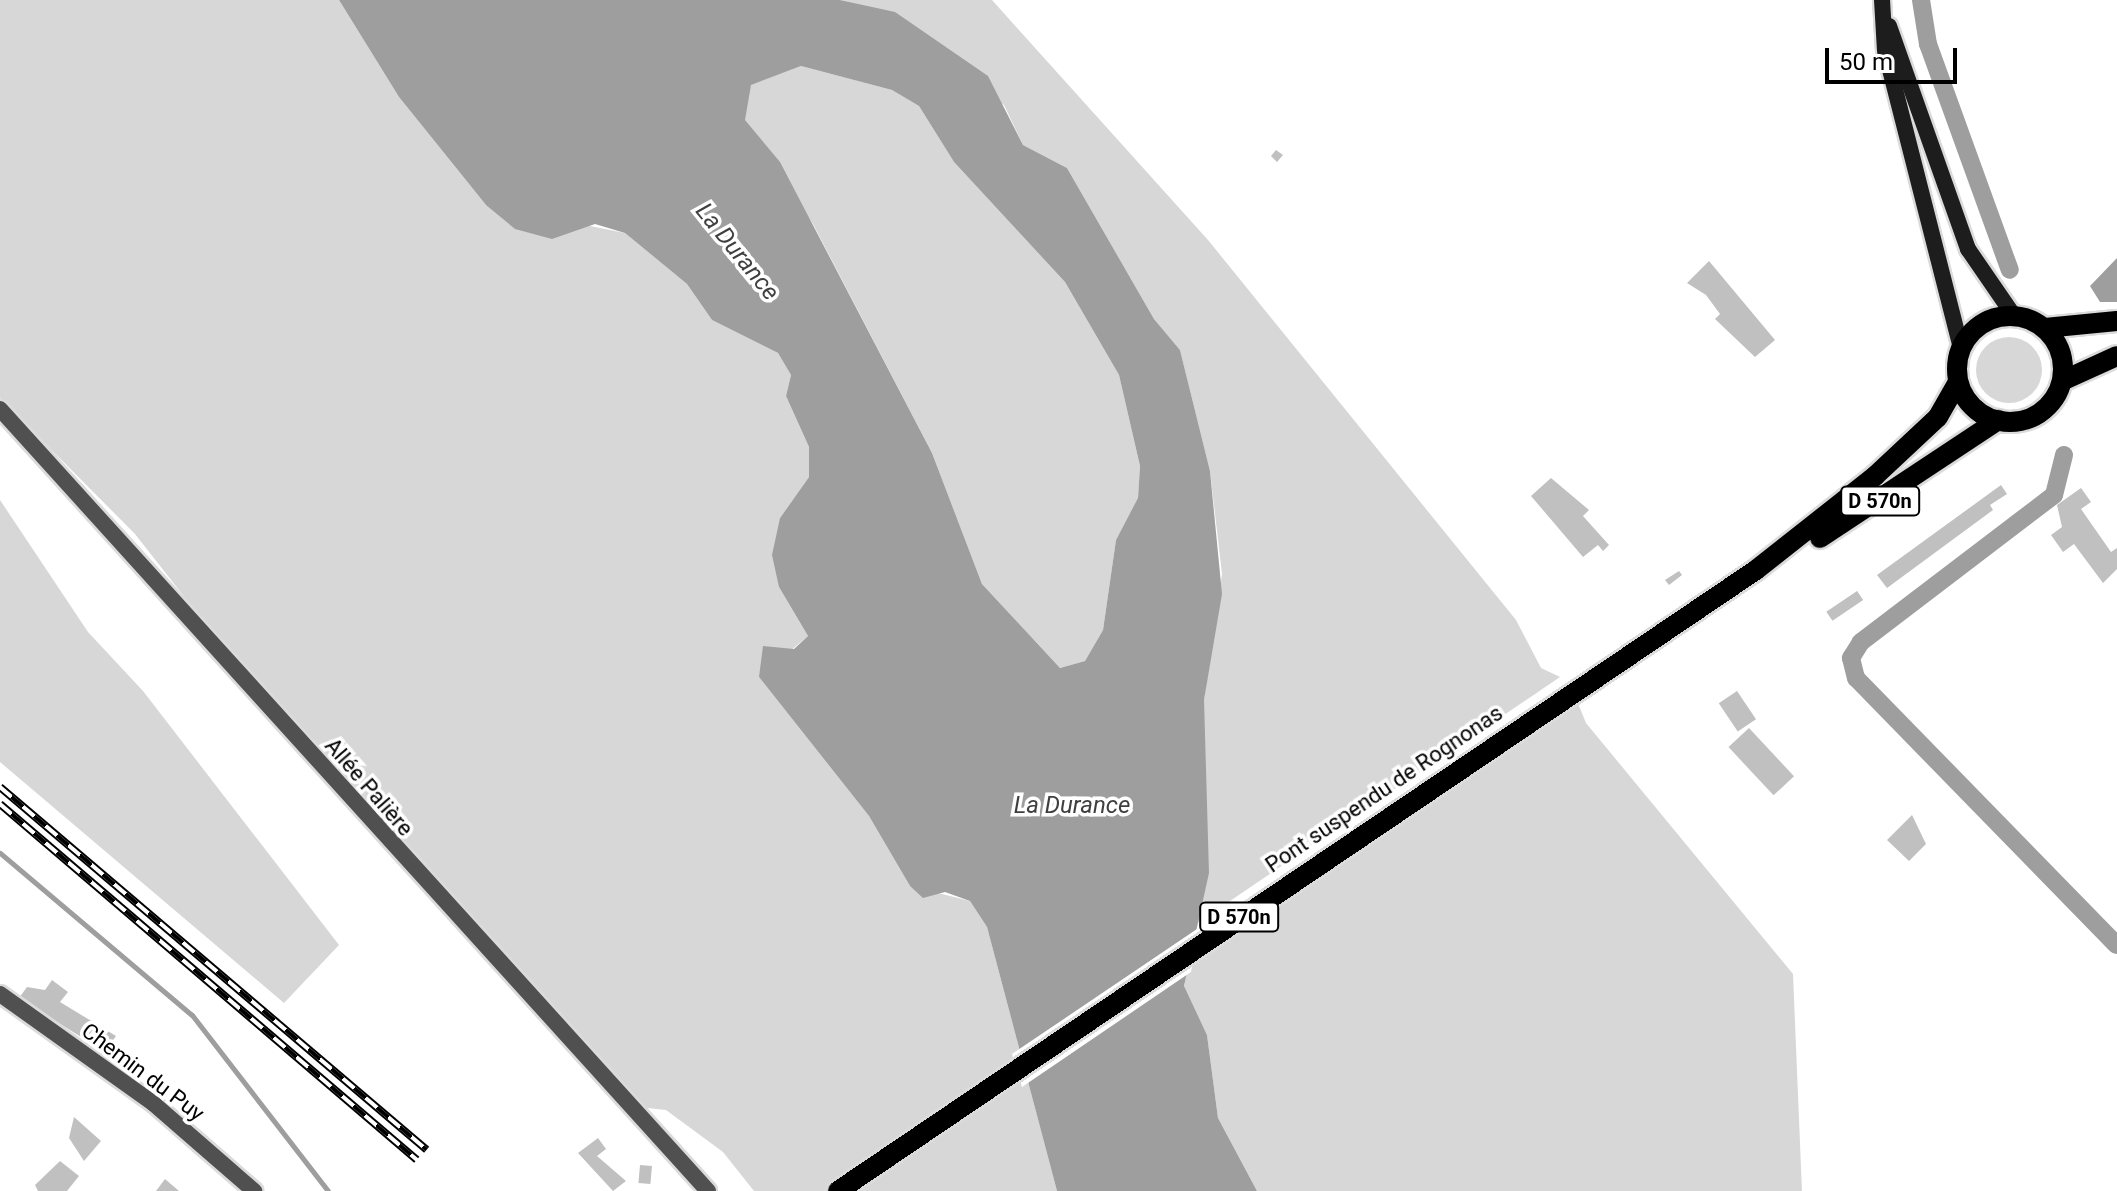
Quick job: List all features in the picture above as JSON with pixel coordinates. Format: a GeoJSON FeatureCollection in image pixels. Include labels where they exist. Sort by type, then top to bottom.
{"type":"FeatureCollection","features":[{"type":"Feature","properties":{"kind":"main road"},"geometry":{"type":"LineString","coordinates":[[1882,4],[1968,249],[2014,316]]}},
{"type":"Feature","properties":{"kind":"main road"},"geometry":{"type":"LineString","coordinates":[[1882,4],[1885,50],[1961,348],[1958,382],[1973,407],[1998,420],[2031,418],[2062,381],[2117,356]]}},
{"type":"Feature","properties":{"kind":"main road"},"geometry":{"type":"LineString","coordinates":[[1961,348],[1982,323],[2014,316],[2045,328],[2117,321]]}},
{"type":"Feature","properties":{"kind":"main road"},"geometry":{"type":"LineString","coordinates":[[2045,328],[2063,362],[2062,381]]}},
{"type":"Feature","properties":{"kind":"main road","name":"D 570n"},"geometry":{"type":"LineString","coordinates":[[1756,570],[1875,476],[1938,417],[1958,382]]}},
{"type":"Feature","properties":{"kind":"main road","name":"D 570n"},"geometry":{"type":"LineString","coordinates":[[1756,570],[1828,534],[1998,420]]}},
{"type":"Feature","properties":{"kind":"main road","name":"Pont suspendu de Rognonas"},"geometry":{"type":"LineString","coordinates":[[838,1191],[1641,644],[1756,570]]}},
{"type":"Feature","properties":{"kind":"street","name":"Allée Palière"},"geometry":{"type":"LineString","coordinates":[[0,409],[708,1191]]}},
{"type":"Feature","properties":{"kind":"street","name":"Chemin du Puy"},"geometry":{"type":"LineString","coordinates":[[0,994],[154,1104],[254,1191]]}},
{"type":"Feature","properties":{"kind":"shaded area"},"geometry":{"type":"Polygon","coordinates":[[[0,0],[339,0],[399,97],[486,205],[625,233],[687,284],[712,320],[778,353],[791,375],[786,396],[809,447],[809,477],[780,518],[779,587],[808,636],[759,677],[869,816],[910,886],[970,901],[987,927],[1057,1191],[754,1191],[723,1152],[666,1110],[638,1107],[208,627],[135,534],[0,398],[0,0]]]}},
{"type":"Feature","properties":{"kind":"shaded area"},"geometry":{"type":"Polygon","coordinates":[[[840,0],[992,0],[1208,240],[1516,620],[1541,668],[1560,677],[1196,924],[1204,700],[1222,574],[1210,471],[1180,350],[1154,319],[1067,168],[1023,145],[1004,105],[869,7],[840,0]]]}},
{"type":"Feature","properties":{"kind":"shaded area"},"geometry":{"type":"Polygon","coordinates":[[[801,66],[892,90],[919,106],[954,162],[1065,282],[1119,375],[1140,466],[1138,499],[1116,540],[1103,630],[1085,661],[1060,668],[982,584],[932,453],[813,224],[744,120],[750,85],[801,66]]]}},
{"type":"Feature","properties":{"kind":"shaded area"},"geometry":{"type":"Polygon","coordinates":[[[2003,337],[2015,337],[2027,342],[2037,352],[2042,370],[2040,383],[2027,398],[2015,403],[2003,403],[1991,398],[1981,388],[1976,376],[1976,364],[1981,352],[1991,342],[2003,337]]]}},
{"type":"Feature","properties":{"kind":"shaded area"},"geometry":{"type":"Polygon","coordinates":[[[0,500],[88,632],[143,691],[339,945],[284,1003],[0,762],[0,500]]]}},
{"type":"Feature","properties":{"kind":"shaded area"},"geometry":{"type":"Polygon","coordinates":[[[1577,701],[1586,723],[1793,974],[1802,1191],[1257,1191],[1218,1118],[1207,1035],[1184,987],[1187,970],[1577,701]]]}},
{"type":"Feature","properties":{"kind":"water","name":"La Durance"},"geometry":{"type":"Polygon","coordinates":[[[339,0],[840,0],[895,12],[988,76],[1023,145],[1067,168],[1154,319],[1180,350],[1210,471],[1222,594],[1204,700],[1209,873],[1184,986],[1207,1035],[1218,1118],[1257,1191],[1057,1191],[987,927],[970,901],[945,892],[923,898],[910,886],[869,816],[759,677],[763,646],[794,649],[808,636],[779,587],[772,555],[780,518],[809,477],[809,447],[786,396],[791,375],[778,353],[712,320],[687,284],[625,233],[595,224],[552,239],[515,229],[486,205],[399,97],[339,0]],[[801,66],[751,85],[745,120],[780,162],[932,453],[982,584],[1060,668],[1085,661],[1103,630],[1116,540],[1138,498],[1140,466],[1119,375],[1065,282],[954,162],[919,106],[892,90],[801,66]]]}},
{"type":"Feature","properties":{"kind":"water"},"geometry":{"type":"Polygon","coordinates":[[[2117,258],[2117,302],[2100,302],[2090,286],[2117,258]]]}},
{"type":"Feature","properties":{"kind":"pier"},"geometry":{"type":"Polygon","coordinates":[[[1200,927],[1191,972],[1022,1087],[1012,1054],[1200,927]]]}},
{"type":"Feature","properties":{"kind":"building"},"geometry":{"type":"Polygon","coordinates":[[[1276,150],[1283,155],[1277,162],[1271,156],[1276,150]]]}},
{"type":"Feature","properties":{"kind":"building"},"geometry":{"type":"Polygon","coordinates":[[[1709,261],[1775,340],[1755,357],[1715,319],[1720,314],[1706,295],[1687,283],[1709,261]]]}},
{"type":"Feature","properties":{"kind":"building"},"geometry":{"type":"Polygon","coordinates":[[[1551,478],[1589,510],[1583,516],[1609,545],[1603,551],[1598,545],[1583,557],[1531,496],[1551,478]]]}},
{"type":"Feature","properties":{"kind":"building"},"geometry":{"type":"Polygon","coordinates":[[[2001,485],[2007,494],[1990,505],[1993,510],[1887,588],[1877,575],[2001,485]]]}},
{"type":"Feature","properties":{"kind":"building"},"geometry":{"type":"Polygon","coordinates":[[[2081,488],[2091,502],[2081,509],[2111,552],[2117,548],[2117,569],[2103,583],[2074,544],[2063,552],[2051,535],[2062,527],[2057,505],[2081,488]]]}},
{"type":"Feature","properties":{"kind":"building"},"geometry":{"type":"Polygon","coordinates":[[[1679,571],[1682,575],[1669,585],[1665,580],[1679,571]]]}},
{"type":"Feature","properties":{"kind":"building"},"geometry":{"type":"Polygon","coordinates":[[[1857,591],[1863,600],[1832,621],[1826,612],[1857,591]]]}},
{"type":"Feature","properties":{"kind":"building"},"geometry":{"type":"Polygon","coordinates":[[[1737,691],[1756,719],[1738,731],[1719,703],[1737,691]]]}},
{"type":"Feature","properties":{"kind":"building"},"geometry":{"type":"Polygon","coordinates":[[[1749,728],[1794,776],[1774,795],[1729,747],[1749,728]]]}},
{"type":"Feature","properties":{"kind":"building"},"geometry":{"type":"Polygon","coordinates":[[[1912,815],[1926,844],[1909,861],[1887,840],[1912,815]]]}},
{"type":"Feature","properties":{"kind":"building"},"geometry":{"type":"Polygon","coordinates":[[[52,980],[68,992],[60,1002],[116,1036],[105,1052],[19,998],[27,987],[45,990],[52,980]]]}},
{"type":"Feature","properties":{"kind":"building"},"geometry":{"type":"Polygon","coordinates":[[[74,1117],[101,1141],[84,1161],[69,1138],[74,1117]]]}},
{"type":"Feature","properties":{"kind":"building"},"geometry":{"type":"Polygon","coordinates":[[[598,1138],[606,1149],[597,1156],[626,1181],[613,1191],[578,1153],[598,1138]]]}},
{"type":"Feature","properties":{"kind":"building"},"geometry":{"type":"Polygon","coordinates":[[[60,1161],[79,1176],[67,1191],[38,1191],[35,1185],[60,1161]]]}},
{"type":"Feature","properties":{"kind":"building"},"geometry":{"type":"Polygon","coordinates":[[[640,1165],[652,1166],[650,1184],[638,1183],[640,1165]]]}},
{"type":"Feature","properties":{"kind":"building"},"geometry":{"type":"Polygon","coordinates":[[[165,1179],[179,1191],[156,1191],[165,1179]]]}},
{"type":"Feature","properties":{"kind":"waterway"},"geometry":{"type":"LineString","coordinates":[[1921,0],[1928,44],[2010,270]]}},
{"type":"Feature","properties":{"kind":"waterway"},"geometry":{"type":"LineString","coordinates":[[2064,455],[2054,495],[1861,642],[1851,658],[1856,678],[2117,945]]}},
{"type":"Feature","properties":{"kind":"waterway"},"geometry":{"type":"LineString","coordinates":[[0,853],[192,1015],[328,1191]]}},
{"type":"Feature","properties":{"kind":"railway"},"geometry":{"type":"LineString","coordinates":[[0,787],[427,1150]]}},
{"type":"Feature","properties":{"kind":"railway"},"geometry":{"type":"LineString","coordinates":[[0,804],[417,1160]]}}]}
